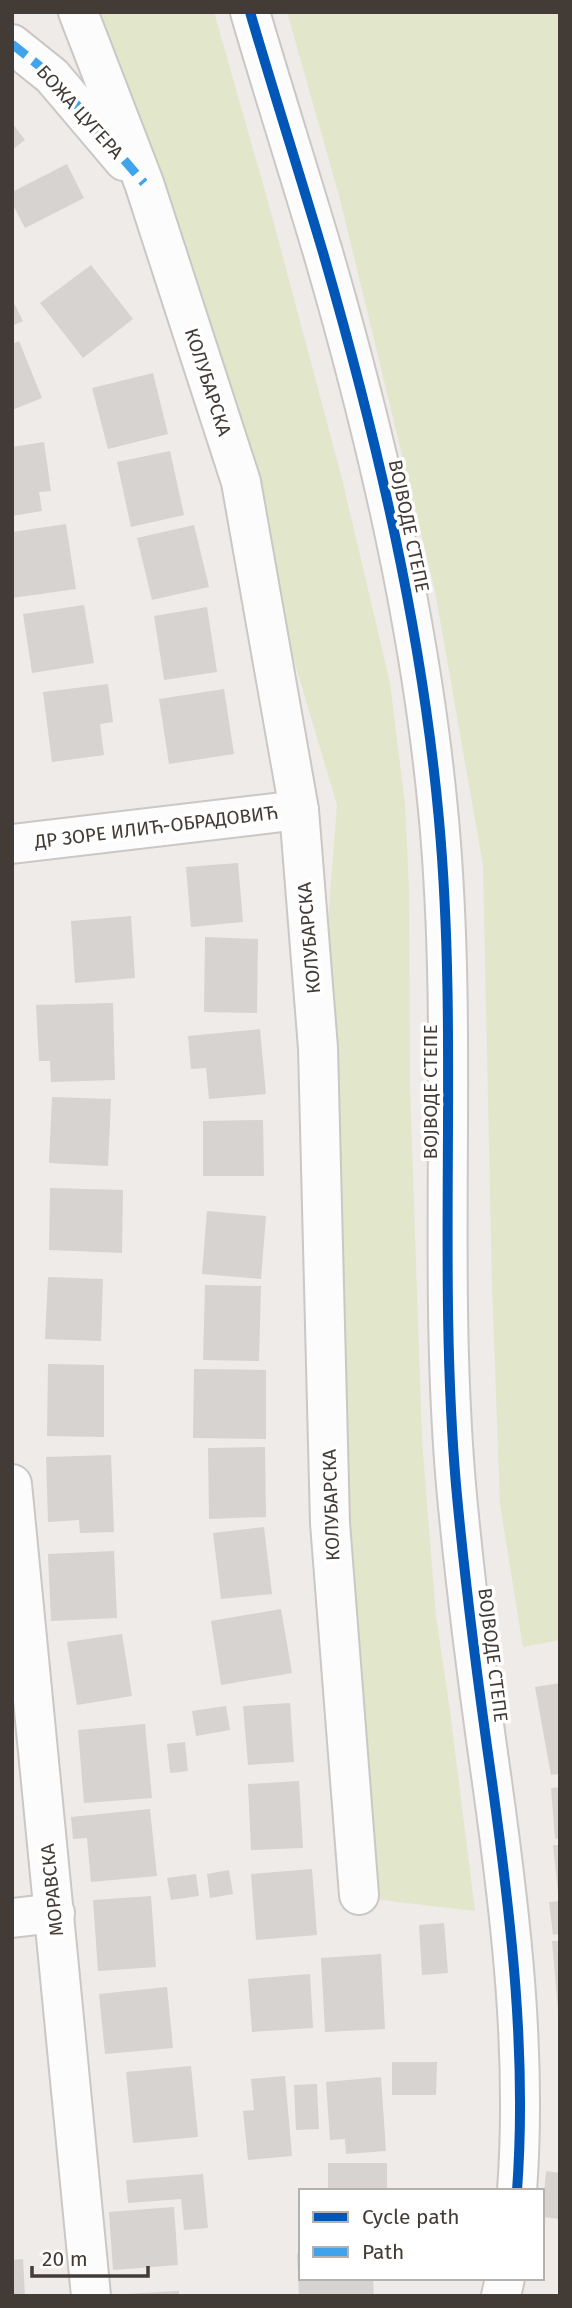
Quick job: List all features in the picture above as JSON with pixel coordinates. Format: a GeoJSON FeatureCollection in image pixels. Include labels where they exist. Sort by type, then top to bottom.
{"type":"FeatureCollection","features":[{"type":"Feature","properties":{"kind":"street","name":"КОЛУБАРСКА"},"geometry":{"type":"LineString","coordinates":[[78,12],[144,183],[241,482],[299,810],[318,1048],[330,1523],[359,1895]]}},
{"type":"Feature","properties":{"kind":"street","name":"ВОЈВОДЕ СТЕПЕ"},"geometry":{"type":"LineString","coordinates":[[250,12],[324,256],[382,475],[411,623],[435,774],[446,935],[452,1431],[468,1600],[510,1927],[520,2085],[521,2141],[517,2189]]}},
{"type":"Feature","properties":{"kind":"street","name":"БОЖА ЦУГЕРА"},"geometry":{"type":"LineString","coordinates":[[12,44],[52,76],[144,183]]}},
{"type":"Feature","properties":{"kind":"street","name":"ДР ЗОРЕ ИЛИЋ-ОБРАДОВИЋ"},"geometry":{"type":"LineString","coordinates":[[12,844],[299,810]]}},
{"type":"Feature","properties":{"kind":"street","name":"МОРАВСКА"},"geometry":{"type":"LineString","coordinates":[[12,1483],[92,2296]]}},
{"type":"Feature","properties":{"kind":"street"},"geometry":{"type":"LineString","coordinates":[[12,1918],[55,1913]]}},
{"type":"Feature","properties":{"kind":"green space"},"geometry":{"type":"Polygon","coordinates":[[[78,12],[214,12],[342,479],[390,683],[405,805],[409,888],[410,1088],[422,1440],[436,1617],[475,1911],[364,1898],[318,1048],[337,805],[241,482],[78,12]]]}},
{"type":"Feature","properties":{"kind":"green space"},"geometry":{"type":"Polygon","coordinates":[[[287,12],[560,12],[560,1640],[523,1647],[500,1504],[492,1285],[483,865],[435,591],[340,199],[287,12]]]}},
{"type":"Feature","properties":{"kind":"building"},"geometry":{"type":"Polygon","coordinates":[[[12,123],[25,140],[12,150],[12,123]]]}},
{"type":"Feature","properties":{"kind":"building"},"geometry":{"type":"Polygon","coordinates":[[[67,164],[84,198],[25,228],[12,203],[12,192],[67,164]]]}},
{"type":"Feature","properties":{"kind":"building"},"geometry":{"type":"Polygon","coordinates":[[[91,265],[133,319],[83,358],[40,303],[91,265]]]}},
{"type":"Feature","properties":{"kind":"building"},"geometry":{"type":"Polygon","coordinates":[[[12,299],[23,321],[12,326],[12,299]]]}},
{"type":"Feature","properties":{"kind":"building"},"geometry":{"type":"Polygon","coordinates":[[[19,341],[42,398],[12,410],[12,344],[19,341]]]}},
{"type":"Feature","properties":{"kind":"building"},"geometry":{"type":"Polygon","coordinates":[[[153,373],[168,434],[108,449],[92,388],[153,373]]]}},
{"type":"Feature","properties":{"kind":"building"},"geometry":{"type":"Polygon","coordinates":[[[44,442],[51,491],[39,492],[42,511],[12,516],[12,447],[44,442]]]}},
{"type":"Feature","properties":{"kind":"building"},"geometry":{"type":"Polygon","coordinates":[[[170,451],[184,515],[131,527],[117,462],[170,451]]]}},
{"type":"Feature","properties":{"kind":"building"},"geometry":{"type":"Polygon","coordinates":[[[66,524],[76,589],[12,598],[12,532],[66,524]]]}},
{"type":"Feature","properties":{"kind":"building"},"geometry":{"type":"Polygon","coordinates":[[[194,525],[209,587],[152,600],[137,538],[194,525]]]}},
{"type":"Feature","properties":{"kind":"building"},"geometry":{"type":"Polygon","coordinates":[[[84,605],[94,663],[32,673],[23,614],[84,605]]]}},
{"type":"Feature","properties":{"kind":"building"},"geometry":{"type":"Polygon","coordinates":[[[207,607],[217,672],[164,680],[154,616],[207,607]]]}},
{"type":"Feature","properties":{"kind":"building"},"geometry":{"type":"Polygon","coordinates":[[[108,684],[113,722],[100,724],[104,755],[52,762],[43,692],[108,684]]]}},
{"type":"Feature","properties":{"kind":"building"},"geometry":{"type":"Polygon","coordinates":[[[224,689],[234,754],[169,764],[159,699],[224,689]]]}},
{"type":"Feature","properties":{"kind":"building"},"geometry":{"type":"Polygon","coordinates":[[[238,863],[243,922],[191,927],[186,867],[238,863]]]}},
{"type":"Feature","properties":{"kind":"building"},"geometry":{"type":"Polygon","coordinates":[[[131,916],[135,978],[75,983],[71,921],[131,916]]]}},
{"type":"Feature","properties":{"kind":"building"},"geometry":{"type":"Polygon","coordinates":[[[205,937],[258,939],[257,1013],[204,1012],[205,937]]]}},
{"type":"Feature","properties":{"kind":"building"},"geometry":{"type":"Polygon","coordinates":[[[113,1003],[115,1080],[51,1082],[50,1061],[39,1061],[36,1005],[113,1003]]]}},
{"type":"Feature","properties":{"kind":"building"},"geometry":{"type":"Polygon","coordinates":[[[260,1029],[266,1094],[209,1099],[206,1068],[191,1069],[188,1036],[260,1029]]]}},
{"type":"Feature","properties":{"kind":"building"},"geometry":{"type":"Polygon","coordinates":[[[52,1097],[111,1099],[108,1166],[49,1163],[52,1097]]]}},
{"type":"Feature","properties":{"kind":"building"},"geometry":{"type":"Polygon","coordinates":[[[263,1120],[264,1176],[203,1176],[203,1121],[263,1120]]]}},
{"type":"Feature","properties":{"kind":"building"},"geometry":{"type":"Polygon","coordinates":[[[50,1188],[123,1190],[122,1253],[49,1250],[50,1188]]]}},
{"type":"Feature","properties":{"kind":"building"},"geometry":{"type":"Polygon","coordinates":[[[207,1211],[266,1216],[261,1279],[202,1274],[207,1211]]]}},
{"type":"Feature","properties":{"kind":"building"},"geometry":{"type":"Polygon","coordinates":[[[48,1277],[103,1279],[101,1341],[45,1339],[48,1277]]]}},
{"type":"Feature","properties":{"kind":"building"},"geometry":{"type":"Polygon","coordinates":[[[205,1285],[261,1286],[259,1361],[203,1360],[205,1285]]]}},
{"type":"Feature","properties":{"kind":"building"},"geometry":{"type":"Polygon","coordinates":[[[48,1364],[104,1365],[104,1437],[47,1436],[48,1364]]]}},
{"type":"Feature","properties":{"kind":"building"},"geometry":{"type":"Polygon","coordinates":[[[194,1369],[266,1370],[266,1439],[193,1438],[194,1369]]]}},
{"type":"Feature","properties":{"kind":"building"},"geometry":{"type":"Polygon","coordinates":[[[265,1447],[266,1517],[209,1519],[208,1448],[265,1447]]]}},
{"type":"Feature","properties":{"kind":"building"},"geometry":{"type":"Polygon","coordinates":[[[111,1455],[114,1532],[80,1533],[79,1520],[48,1522],[46,1457],[111,1455]]]}},
{"type":"Feature","properties":{"kind":"building"},"geometry":{"type":"Polygon","coordinates":[[[264,1527],[272,1594],[221,1599],[213,1533],[264,1527]]]}},
{"type":"Feature","properties":{"kind":"building"},"geometry":{"type":"Polygon","coordinates":[[[114,1551],[117,1618],[51,1621],[48,1554],[114,1551]]]}},
{"type":"Feature","properties":{"kind":"building"},"geometry":{"type":"Polygon","coordinates":[[[281,1609],[292,1673],[221,1685],[211,1621],[281,1609]]]}},
{"type":"Feature","properties":{"kind":"building"},"geometry":{"type":"Polygon","coordinates":[[[122,1634],[132,1696],[77,1705],[67,1642],[122,1634]]]}},
{"type":"Feature","properties":{"kind":"building"},"geometry":{"type":"Polygon","coordinates":[[[560,1683],[560,1774],[551,1775],[535,1687],[560,1683]]]}},
{"type":"Feature","properties":{"kind":"building"},"geometry":{"type":"Polygon","coordinates":[[[290,1703],[294,1762],[248,1765],[243,1706],[290,1703]]]}},
{"type":"Feature","properties":{"kind":"building"},"geometry":{"type":"Polygon","coordinates":[[[226,1706],[230,1730],[196,1736],[192,1711],[226,1706]]]}},
{"type":"Feature","properties":{"kind":"building"},"geometry":{"type":"Polygon","coordinates":[[[145,1724],[152,1798],[84,1803],[78,1730],[145,1724]]]}},
{"type":"Feature","properties":{"kind":"building"},"geometry":{"type":"Polygon","coordinates":[[[185,1742],[188,1771],[170,1773],[167,1744],[185,1742]]]}},
{"type":"Feature","properties":{"kind":"building"},"geometry":{"type":"Polygon","coordinates":[[[299,1781],[303,1848],[251,1850],[248,1784],[299,1781]]]}},
{"type":"Feature","properties":{"kind":"building"},"geometry":{"type":"Polygon","coordinates":[[[560,1787],[560,1838],[555,1839],[551,1788],[560,1787]]]}},
{"type":"Feature","properties":{"kind":"building"},"geometry":{"type":"Polygon","coordinates":[[[150,1809],[157,1876],[91,1882],[87,1838],[73,1839],[71,1817],[150,1809]]]}},
{"type":"Feature","properties":{"kind":"building"},"geometry":{"type":"Polygon","coordinates":[[[553,1845],[560,1845],[560,1892],[558,1892],[553,1845]]]}},
{"type":"Feature","properties":{"kind":"building"},"geometry":{"type":"Polygon","coordinates":[[[312,1869],[317,1935],[256,1940],[251,1874],[312,1869]]]}},
{"type":"Feature","properties":{"kind":"building"},"geometry":{"type":"Polygon","coordinates":[[[229,1870],[233,1894],[210,1898],[207,1874],[229,1870]]]}},
{"type":"Feature","properties":{"kind":"building"},"geometry":{"type":"Polygon","coordinates":[[[196,1874],[199,1896],[171,1900],[167,1878],[196,1874]]]}},
{"type":"Feature","properties":{"kind":"building"},"geometry":{"type":"Polygon","coordinates":[[[151,1896],[156,1967],[98,1971],[93,1900],[151,1896]]]}},
{"type":"Feature","properties":{"kind":"building"},"geometry":{"type":"Polygon","coordinates":[[[560,1901],[560,1934],[553,1935],[549,1902],[560,1901]]]}},
{"type":"Feature","properties":{"kind":"building"},"geometry":{"type":"Polygon","coordinates":[[[444,1923],[448,1973],[422,1975],[419,1925],[444,1923]]]}},
{"type":"Feature","properties":{"kind":"building"},"geometry":{"type":"Polygon","coordinates":[[[552,1941],[560,1941],[560,2010],[558,2010],[552,1941]]]}},
{"type":"Feature","properties":{"kind":"building"},"geometry":{"type":"Polygon","coordinates":[[[381,1954],[385,2029],[325,2032],[321,1958],[381,1954]]]}},
{"type":"Feature","properties":{"kind":"building"},"geometry":{"type":"Polygon","coordinates":[[[310,1974],[313,2028],[252,2032],[248,1979],[310,1974]]]}},
{"type":"Feature","properties":{"kind":"building"},"geometry":{"type":"Polygon","coordinates":[[[167,1987],[173,2048],[105,2054],[99,1994],[167,1987]]]}},
{"type":"Feature","properties":{"kind":"building"},"geometry":{"type":"Polygon","coordinates":[[[392,2062],[437,2062],[436,2095],[392,2095],[392,2062]]]}},
{"type":"Feature","properties":{"kind":"building"},"geometry":{"type":"Polygon","coordinates":[[[191,2066],[198,2137],[133,2143],[126,2072],[191,2066]]]}},
{"type":"Feature","properties":{"kind":"building"},"geometry":{"type":"Polygon","coordinates":[[[285,2076],[292,2156],[248,2160],[243,2111],[254,2110],[251,2079],[285,2076]]]}},
{"type":"Feature","properties":{"kind":"building"},"geometry":{"type":"Polygon","coordinates":[[[381,2077],[386,2151],[346,2154],[345,2139],[330,2140],[326,2082],[381,2077]]]}},
{"type":"Feature","properties":{"kind":"building"},"geometry":{"type":"Polygon","coordinates":[[[317,2084],[319,2129],[296,2130],[294,2085],[317,2084]]]}},
{"type":"Feature","properties":{"kind":"building"},"geometry":{"type":"Polygon","coordinates":[[[328,2163],[387,2163],[387,2189],[328,2189],[328,2163]]]}},
{"type":"Feature","properties":{"kind":"building"},"geometry":{"type":"Polygon","coordinates":[[[546,2171],[560,2173],[560,2219],[544,2217],[546,2171]]]}},
{"type":"Feature","properties":{"kind":"building"},"geometry":{"type":"Polygon","coordinates":[[[203,2174],[208,2228],[184,2230],[181,2199],[128,2203],[126,2180],[203,2174]]]}},
{"type":"Feature","properties":{"kind":"building"},"geometry":{"type":"Polygon","coordinates":[[[174,2207],[178,2265],[113,2270],[109,2212],[174,2207]]]}},
{"type":"Feature","properties":{"kind":"building"},"geometry":{"type":"Polygon","coordinates":[[[297,2254],[299,2280],[373,2280],[374,2296],[299,2296],[297,2254]]]}},
{"type":"Feature","properties":{"kind":"building"},"geometry":{"type":"Polygon","coordinates":[[[23,2259],[25,2296],[12,2296],[12,2260],[23,2259]]]}},
{"type":"Feature","properties":{"kind":"building"},"geometry":{"type":"Polygon","coordinates":[[[179,2291],[179,2296],[123,2296],[123,2294],[179,2291]]]}},
{"type":"Feature","properties":{"kind":"marked path"},"geometry":{"type":"LineString","coordinates":[[12,44],[52,76],[144,183]]}},
{"type":"Feature","properties":{"kind":"cycle path"},"geometry":{"type":"LineString","coordinates":[[250,12],[324,256],[362,395],[409,607],[431,749],[445,903],[451,1402],[463,1559],[511,1935],[520,2088],[517,2189]]}}]}
